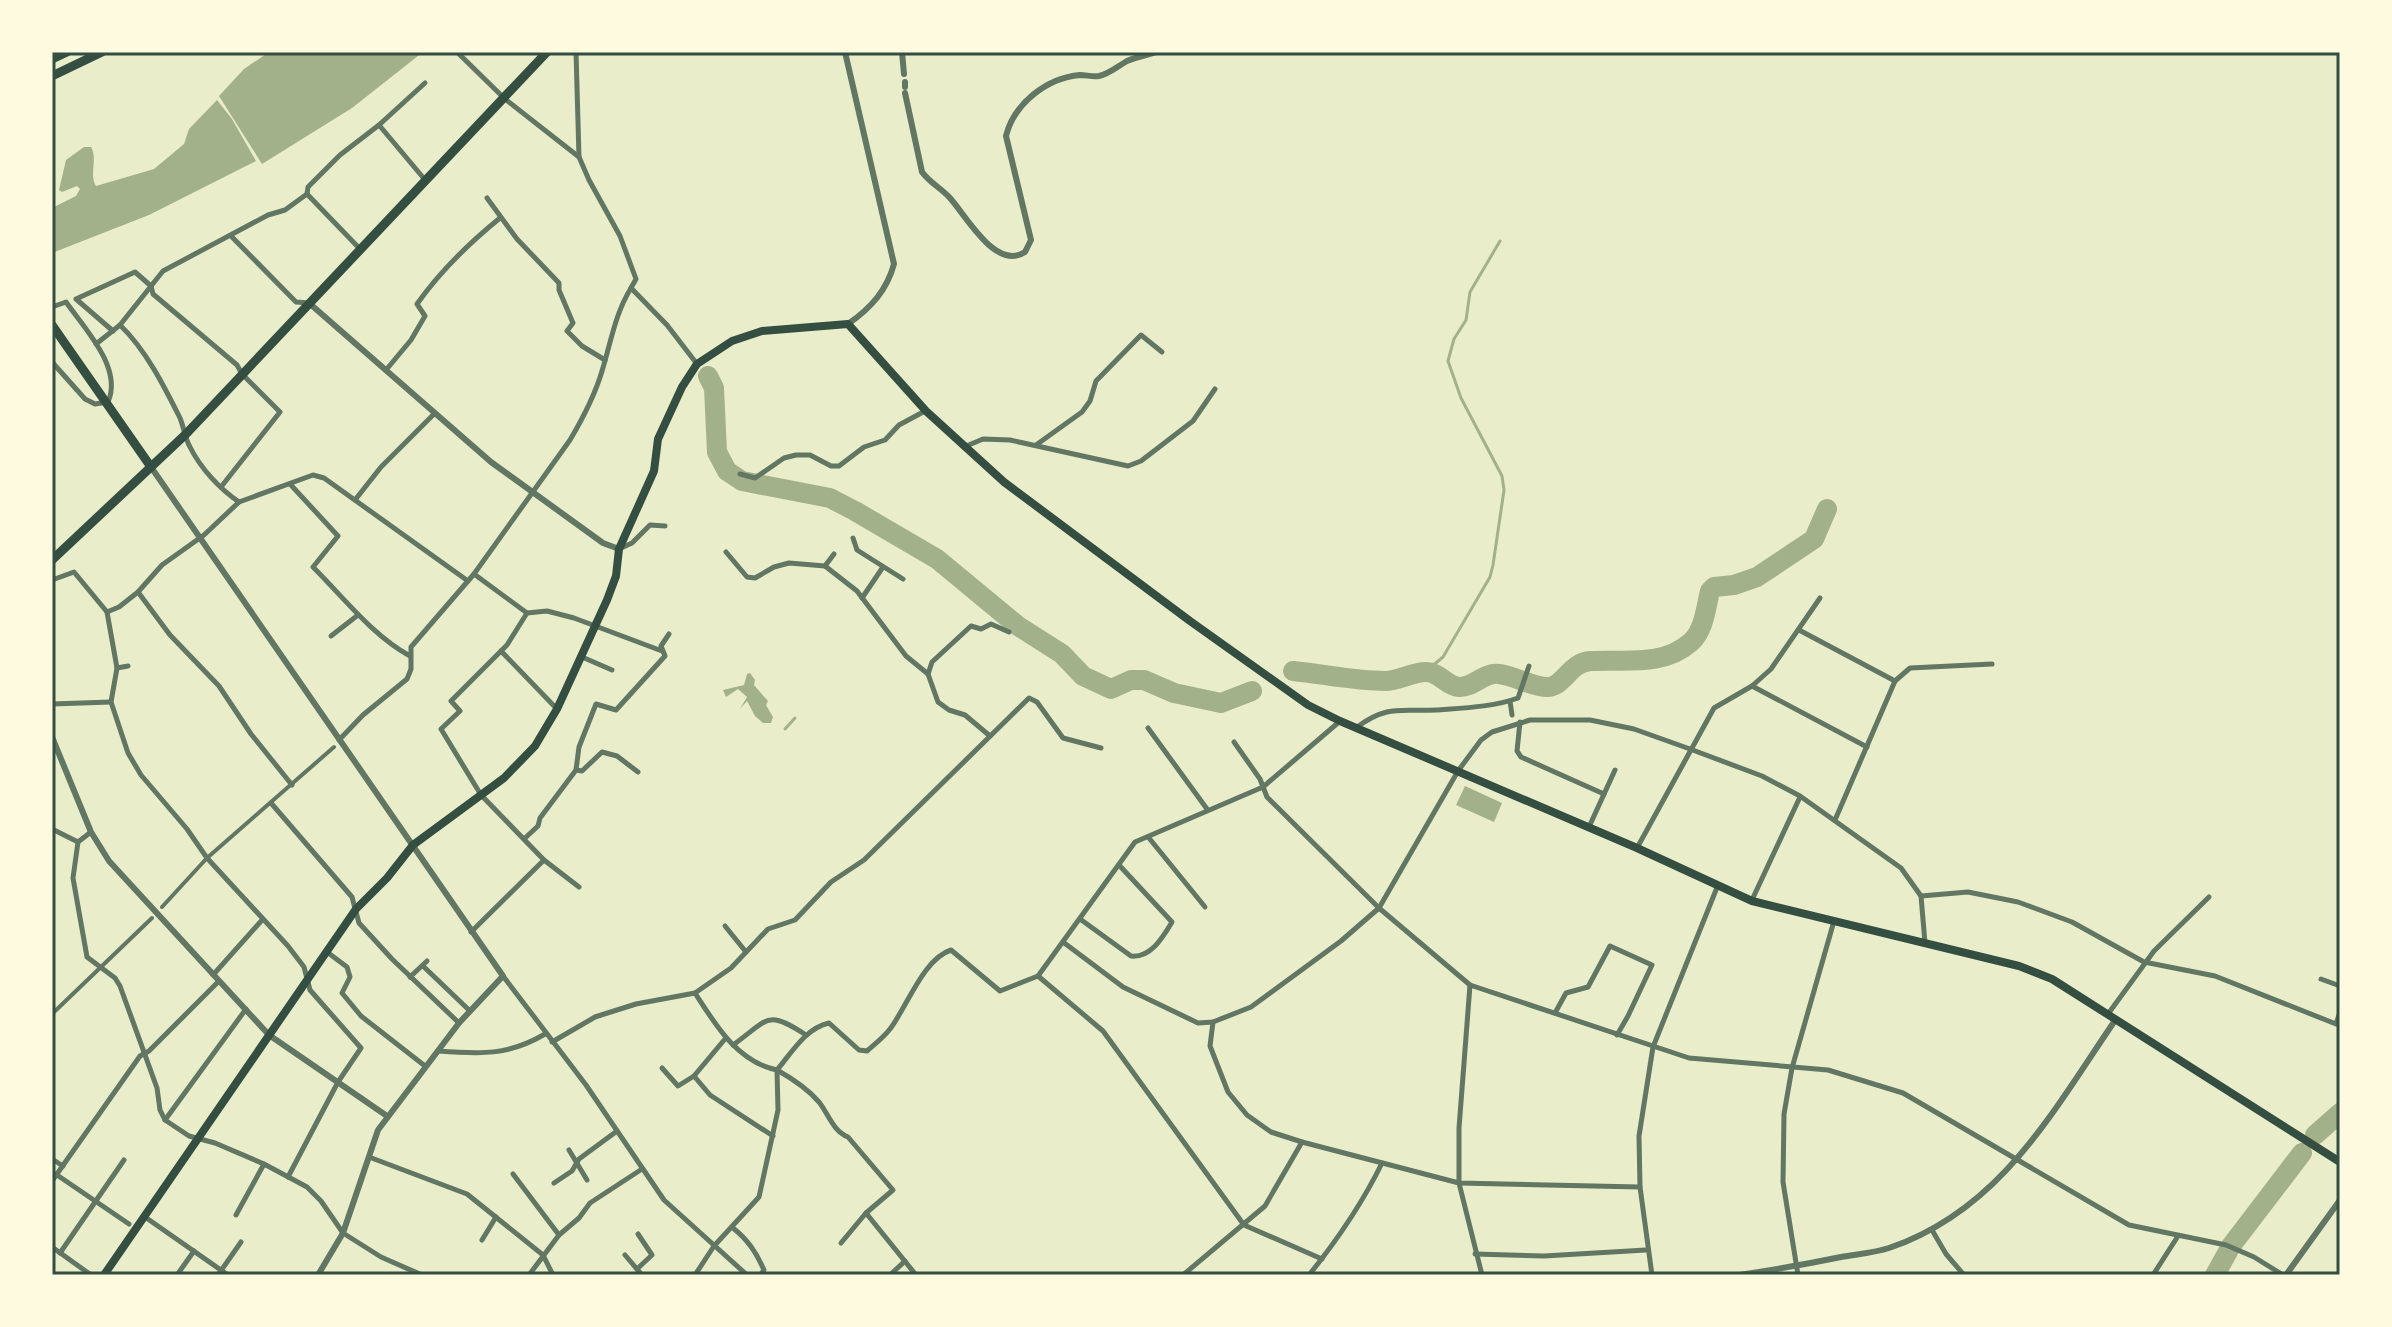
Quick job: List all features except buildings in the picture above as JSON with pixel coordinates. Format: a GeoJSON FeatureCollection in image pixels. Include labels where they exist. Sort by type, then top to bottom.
{"type":"FeatureCollection","features":[{"type":"Feature","properties":{"kind":"highway"},"geometry":{"type":"LineString","coordinates":[[52,59],[67,52]]}},
{"type":"Feature","properties":{"kind":"highway"},"geometry":{"type":"LineString","coordinates":[[52,76],[102,52]]}},
{"type":"Feature","properties":{"kind":"highway"},"geometry":{"type":"LineString","coordinates":[[52,560],[186,434],[547,52]]}},
{"type":"Feature","properties":{"kind":"highway"},"geometry":{"type":"LineString","coordinates":[[52,325],[151,467]]}},
{"type":"Feature","properties":{"kind":"main road"},"geometry":{"type":"LineString","coordinates":[[104,1275],[356,909],[387,878],[413,845],[504,778],[535,746],[557,709],[616,576],[619,549],[654,471],[658,439],[682,387],[697,364],[732,341],[762,331],[848,324],[926,411],[1004,482],[1308,705],[1752,901],[2019,966],[2052,979],[2340,1162]]}},
{"type":"Feature","properties":{"kind":"street"},"geometry":{"type":"LineString","coordinates":[[457,52],[505,99],[579,157]]}},
{"type":"Feature","properties":{"kind":"street"},"geometry":{"type":"LineString","coordinates":[[162,907],[207,858],[337,744],[363,715],[407,679],[411,669],[411,647],[474,574],[583,419],[605,360],[620,306],[636,279],[620,236],[579,157],[576,52]]}},
{"type":"Feature","properties":{"kind":"street"},"geometry":{"type":"LineString","coordinates":[[845,52],[894,264],[889,282],[877,298],[848,324]]}},
{"type":"Feature","properties":{"kind":"street"},"geometry":{"type":"LineString","coordinates":[[902,52],[922,172],[947,195],[989,246],[1004,257],[1013,258],[1025,252],[1031,240],[1006,136],[1016,110],[1048,86],[1071,77],[1098,76],[1129,60],[1157,52]]}},
{"type":"Feature","properties":{"kind":"street"},"geometry":{"type":"LineString","coordinates":[[96,344],[120,325],[163,271],[268,215],[285,210],[307,194],[308,187],[340,155],[425,83]]}},
{"type":"Feature","properties":{"kind":"street"},"geometry":{"type":"LineString","coordinates":[[379,125],[427,182]]}},
{"type":"Feature","properties":{"kind":"street"},"geometry":{"type":"LineString","coordinates":[[307,194],[360,249]]}},
{"type":"Feature","properties":{"kind":"street"},"geometry":{"type":"LineString","coordinates":[[487,198],[500,218],[559,283],[573,323],[567,331],[582,346],[605,360]]}},
{"type":"Feature","properties":{"kind":"street"},"geometry":{"type":"LineString","coordinates":[[386,370],[411,340],[425,316],[417,304],[433,282],[463,248],[500,218]]}},
{"type":"Feature","properties":{"kind":"street"},"geometry":{"type":"LineString","coordinates":[[231,236],[296,302],[309,303],[532,494],[603,543],[619,549],[632,543],[650,525],[665,526]]}},
{"type":"Feature","properties":{"kind":"street"},"geometry":{"type":"LineString","coordinates":[[113,331],[76,299],[135,272],[151,286],[153,294],[237,365],[280,412],[221,487]]}},
{"type":"Feature","properties":{"kind":"street"},"geometry":{"type":"LineString","coordinates":[[631,288],[667,325],[697,364]]}},
{"type":"Feature","properties":{"kind":"street"},"geometry":{"type":"LineString","coordinates":[[52,307],[66,302],[96,344],[113,378],[113,390],[108,402],[95,404],[85,399],[53,365]]}},
{"type":"Feature","properties":{"kind":"street"},"geometry":{"type":"LineString","coordinates":[[120,325],[141,350],[169,396],[189,446],[221,487],[239,502]]}},
{"type":"Feature","properties":{"kind":"street"},"geometry":{"type":"LineString","coordinates":[[1035,445],[1082,412],[1090,401],[1096,381],[1141,335],[1162,352]]}},
{"type":"Feature","properties":{"kind":"street"},"geometry":{"type":"LineString","coordinates":[[963,447],[983,439],[1010,440],[1128,466],[1141,461],[1193,421],[1215,389]]}},
{"type":"Feature","properties":{"kind":"street"},"geometry":{"type":"LineString","coordinates":[[740,474],[755,478],[784,458],[796,455],[810,455],[831,466],[839,466],[864,447],[885,440],[899,425],[926,411]]}},
{"type":"Feature","properties":{"kind":"street"},"geometry":{"type":"LineString","coordinates":[[355,500],[381,467],[435,413]]}},
{"type":"Feature","properties":{"kind":"street"},"geometry":{"type":"LineString","coordinates":[[151,467],[337,744],[413,845],[471,932],[664,1200],[747,1275]]}},
{"type":"Feature","properties":{"kind":"street"},"geometry":{"type":"LineString","coordinates":[[107,612],[138,592],[162,565],[199,539],[239,502],[313,475],[324,478],[468,581]]}},
{"type":"Feature","properties":{"kind":"street"},"geometry":{"type":"LineString","coordinates":[[290,484],[338,536],[313,567],[358,615],[397,649],[410,656]]}},
{"type":"Feature","properties":{"kind":"street"},"geometry":{"type":"LineString","coordinates":[[853,538],[857,550],[903,579]]}},
{"type":"Feature","properties":{"kind":"street"},"geometry":{"type":"LineString","coordinates":[[726,552],[747,577],[755,578],[789,563],[825,566],[857,591],[906,656],[928,674],[938,702],[949,710],[965,715],[990,736]]}},
{"type":"Feature","properties":{"kind":"street"},"geometry":{"type":"LineString","coordinates":[[825,566],[834,554]]}},
{"type":"Feature","properties":{"kind":"street"},"geometry":{"type":"LineString","coordinates":[[862,598],[883,567]]}},
{"type":"Feature","properties":{"kind":"street"},"geometry":{"type":"LineString","coordinates":[[52,580],[74,572],[107,612],[117,668],[111,702],[128,753],[141,775],[207,858],[304,967],[310,990],[361,1048],[338,1082],[288,1177]]}},
{"type":"Feature","properties":{"kind":"street"},"geometry":{"type":"LineString","coordinates":[[474,574],[527,613],[547,611],[662,651]]}},
{"type":"Feature","properties":{"kind":"street"},"geometry":{"type":"LineString","coordinates":[[138,592],[170,635],[219,686],[251,734],[292,785]]}},
{"type":"Feature","properties":{"kind":"street"},"geometry":{"type":"LineString","coordinates":[[1637,848],[1714,708],[1752,686],[1771,669],[1820,598]]}},
{"type":"Feature","properties":{"kind":"street"},"geometry":{"type":"LineString","coordinates":[[527,613],[501,651],[451,701],[460,711],[441,729],[481,795],[544,860],[579,887]]}},
{"type":"Feature","properties":{"kind":"street"},"geometry":{"type":"LineString","coordinates":[[331,636],[358,615]]}},
{"type":"Feature","properties":{"kind":"street"},"geometry":{"type":"LineString","coordinates":[[928,674],[932,662],[971,626],[981,629],[991,624],[1009,632]]}},
{"type":"Feature","properties":{"kind":"street"},"geometry":{"type":"LineString","coordinates":[[1799,630],[1895,681]]}},
{"type":"Feature","properties":{"kind":"street"},"geometry":{"type":"LineString","coordinates":[[524,839],[538,826],[540,818],[576,770],[579,747],[596,704],[616,710],[665,656],[661,646],[669,634]]}},
{"type":"Feature","properties":{"kind":"street"},"geometry":{"type":"LineString","coordinates":[[501,651],[557,709]]}},
{"type":"Feature","properties":{"kind":"street"},"geometry":{"type":"LineString","coordinates":[[581,657],[612,670]]}},
{"type":"Feature","properties":{"kind":"street"},"geometry":{"type":"LineString","coordinates":[[1835,820],[1895,681],[1910,668],[1992,664]]}},
{"type":"Feature","properties":{"kind":"street"},"geometry":{"type":"LineString","coordinates":[[117,668],[128,666]]}},
{"type":"Feature","properties":{"kind":"street"},"geometry":{"type":"LineString","coordinates":[[1356,728],[1372,716],[1405,708],[1433,710],[1510,701],[1518,698],[1529,666]]}},
{"type":"Feature","properties":{"kind":"street"},"geometry":{"type":"LineString","coordinates":[[1752,686],[1867,747]]}},
{"type":"Feature","properties":{"kind":"street"},"geometry":{"type":"LineString","coordinates":[[552,1042],[595,1017],[636,1004],[695,993],[731,968],[768,929],[795,920],[831,882],[864,860],[1029,698],[1037,702],[1063,738],[1101,748]]}},
{"type":"Feature","properties":{"kind":"street"},"geometry":{"type":"LineString","coordinates":[[1510,701],[1512,715]]}},
{"type":"Feature","properties":{"kind":"street"},"geometry":{"type":"LineString","coordinates":[[52,704],[111,702]]}},
{"type":"Feature","properties":{"kind":"street"},"geometry":{"type":"LineString","coordinates":[[1063,942],[1123,987],[1198,1023],[1213,1022],[1251,1007],[1341,941],[1379,908],[1458,771],[1472,750],[1492,732],[1520,722],[1590,720],[1634,729],[1690,749],[1762,776],[1800,796],[1892,859],[1921,896],[1925,943]]}},
{"type":"Feature","properties":{"kind":"street"},"geometry":{"type":"LineString","coordinates":[[695,1275],[714,1246],[759,1197],[778,1110],[777,1070],[806,1035],[818,1025],[829,1023],[859,1050],[867,1051],[890,1030],[908,996],[941,953],[951,950],[1000,991],[1038,976],[1135,842],[1263,787],[1340,721]]}},
{"type":"Feature","properties":{"kind":"street"},"geometry":{"type":"LineString","coordinates":[[1520,722],[1517,751],[1521,757],[1604,794]]}},
{"type":"Feature","properties":{"kind":"street"},"geometry":{"type":"LineString","coordinates":[[1148,728],[1207,809]]}},
{"type":"Feature","properties":{"kind":"street"},"geometry":{"type":"LineString","coordinates":[[52,737],[91,832],[109,861],[269,1035],[387,1116]]}},
{"type":"Feature","properties":{"kind":"street"},"geometry":{"type":"LineString","coordinates":[[1234,742],[1260,779],[1267,797],[1379,908],[1470,985],[1689,1058],[1828,1070],[1903,1093],[2129,1225],[2226,1245],[2284,1275],[2340,1200]]}},
{"type":"Feature","properties":{"kind":"street"},"geometry":{"type":"LineString","coordinates":[[576,770],[582,771],[602,752],[609,752],[638,772]]}},
{"type":"Feature","properties":{"kind":"street"},"geometry":{"type":"LineString","coordinates":[[1589,828],[1615,770]]}},
{"type":"Feature","properties":{"kind":"street"},"geometry":{"type":"LineString","coordinates":[[1752,901],[1800,796]]}},
{"type":"Feature","properties":{"kind":"street"},"geometry":{"type":"LineString","coordinates":[[271,803],[352,897],[359,923],[459,1023]]}},
{"type":"Feature","properties":{"kind":"street"},"geometry":{"type":"LineString","coordinates":[[52,829],[78,842]]}},
{"type":"Feature","properties":{"kind":"street"},"geometry":{"type":"LineString","coordinates":[[91,832],[78,842],[73,878],[87,957],[115,978],[120,986],[157,1088],[160,1110],[165,1120],[189,1136],[264,1164],[288,1177],[314,1194],[343,1233],[381,1257],[422,1275]]}},
{"type":"Feature","properties":{"kind":"street"},"geometry":{"type":"LineString","coordinates":[[1149,838],[1205,907]]}},
{"type":"Feature","properties":{"kind":"street"},"geometry":{"type":"LineString","coordinates":[[471,932],[544,860]]}},
{"type":"Feature","properties":{"kind":"street"},"geometry":{"type":"LineString","coordinates":[[1079,919],[1131,956],[1139,957],[1157,945],[1172,922],[1119,865]]}},
{"type":"Feature","properties":{"kind":"street"},"geometry":{"type":"LineString","coordinates":[[1652,1275],[1646,1250],[1640,1187],[1639,1136],[1653,1047],[1718,885]]}},
{"type":"Feature","properties":{"kind":"street"},"geometry":{"type":"LineString","coordinates":[[1921,896],[1968,892],[2018,902],[2072,922],[2144,962],[2215,976],[2336,1024],[2340,1012]]}},
{"type":"Feature","properties":{"kind":"street"},"geometry":{"type":"LineString","coordinates":[[1739,1275],[1796,1271],[1887,1249],[1932,1230],[1979,1198],[2017,1161],[2112,1017],[2144,962],[2209,897]]}},
{"type":"Feature","properties":{"kind":"street"},"geometry":{"type":"LineString","coordinates":[[52,1014],[152,918]]}},
{"type":"Feature","properties":{"kind":"street"},"geometry":{"type":"LineString","coordinates":[[213,975],[263,919]]}},
{"type":"Feature","properties":{"kind":"street"},"geometry":{"type":"LineString","coordinates":[[1796,1271],[1783,1182],[1784,1114],[1792,1068],[1834,921]]}},
{"type":"Feature","properties":{"kind":"street"},"geometry":{"type":"LineString","coordinates":[[725,926],[746,952]]}},
{"type":"Feature","properties":{"kind":"street"},"geometry":{"type":"LineString","coordinates":[[1555,1013],[1566,993],[1588,987],[1610,946],[1652,965],[1617,1035]]}},
{"type":"Feature","properties":{"kind":"street"},"geometry":{"type":"LineString","coordinates":[[326,951],[347,967],[350,977],[342,993],[361,1016],[425,1066]]}},
{"type":"Feature","properties":{"kind":"street"},"geometry":{"type":"LineString","coordinates":[[410,977],[425,963],[470,1011]]}},
{"type":"Feature","properties":{"kind":"street"},"geometry":{"type":"LineString","coordinates":[[318,1275],[343,1233],[378,1130],[459,1023],[503,976]]}},
{"type":"Feature","properties":{"kind":"street"},"geometry":{"type":"LineString","coordinates":[[1038,976],[1103,1031],[1244,1225],[1322,1259]]}},
{"type":"Feature","properties":{"kind":"street"},"geometry":{"type":"LineString","coordinates":[[2321,979],[2340,986]]}},
{"type":"Feature","properties":{"kind":"street"},"geometry":{"type":"LineString","coordinates":[[52,1181],[140,1056],[219,981]]}},
{"type":"Feature","properties":{"kind":"street"},"geometry":{"type":"LineString","coordinates":[[1470,985],[1459,1128],[1459,1183],[1482,1275]]}},
{"type":"Feature","properties":{"kind":"street"},"geometry":{"type":"LineString","coordinates":[[695,993],[725,1039],[763,1067],[777,1070],[798,1082],[893,1190],[866,1213],[841,1243]]}},
{"type":"Feature","properties":{"kind":"street"},"geometry":{"type":"LineString","coordinates":[[165,1120],[246,1009]]}},
{"type":"Feature","properties":{"kind":"street"},"geometry":{"type":"LineString","coordinates":[[733,1045],[770,1019],[781,1019],[806,1035]]}},
{"type":"Feature","properties":{"kind":"street"},"geometry":{"type":"LineString","coordinates":[[1213,1022],[1210,1046],[1228,1092],[1247,1115],[1271,1132],[1459,1183],[1640,1187]]}},
{"type":"Feature","properties":{"kind":"street"},"geometry":{"type":"LineString","coordinates":[[437,1051],[503,1052],[527,1045],[545,1034]]}},
{"type":"Feature","properties":{"kind":"street"},"geometry":{"type":"LineString","coordinates":[[662,1068],[678,1086],[694,1076],[725,1039]]}},
{"type":"Feature","properties":{"kind":"street"},"geometry":{"type":"LineString","coordinates":[[694,1076],[710,1095],[773,1136]]}},
{"type":"Feature","properties":{"kind":"street"},"geometry":{"type":"LineString","coordinates":[[554,1183],[617,1131]]}},
{"type":"Feature","properties":{"kind":"street"},"geometry":{"type":"LineString","coordinates":[[1183,1275],[1265,1206],[1302,1142]]}},
{"type":"Feature","properties":{"kind":"street"},"geometry":{"type":"LineString","coordinates":[[569,1150],[587,1180]]}},
{"type":"Feature","properties":{"kind":"street"},"geometry":{"type":"LineString","coordinates":[[369,1157],[467,1194],[543,1255],[553,1275]]}},
{"type":"Feature","properties":{"kind":"street"},"geometry":{"type":"LineString","coordinates":[[52,1159],[63,1166]]}},
{"type":"Feature","properties":{"kind":"street"},"geometry":{"type":"LineString","coordinates":[[60,1253],[124,1160]]}},
{"type":"Feature","properties":{"kind":"street"},"geometry":{"type":"LineString","coordinates":[[1309,1275],[1364,1199],[1382,1163]]}},
{"type":"Feature","properties":{"kind":"street"},"geometry":{"type":"LineString","coordinates":[[236,1215],[264,1164]]}},
{"type":"Feature","properties":{"kind":"street"},"geometry":{"type":"LineString","coordinates":[[529,1275],[559,1235],[579,1218],[590,1203],[642,1169]]}},
{"type":"Feature","properties":{"kind":"street"},"geometry":{"type":"LineString","coordinates":[[513,1174],[559,1235]]}},
{"type":"Feature","properties":{"kind":"street"},"geometry":{"type":"LineString","coordinates":[[57,1175],[129,1224]]}},
{"type":"Feature","properties":{"kind":"street"},"geometry":{"type":"LineString","coordinates":[[866,1213],[916,1275]]}},
{"type":"Feature","properties":{"kind":"street"},"geometry":{"type":"LineString","coordinates":[[144,1217],[228,1275]]}},
{"type":"Feature","properties":{"kind":"street"},"geometry":{"type":"LineString","coordinates":[[482,1240],[496,1217]]}},
{"type":"Feature","properties":{"kind":"street"},"geometry":{"type":"LineString","coordinates":[[733,1228],[756,1252],[764,1270],[760,1275]]}},
{"type":"Feature","properties":{"kind":"street"},"geometry":{"type":"LineString","coordinates":[[1932,1230],[1946,1254],[1964,1275]]}},
{"type":"Feature","properties":{"kind":"street"},"geometry":{"type":"LineString","coordinates":[[637,1269],[652,1255],[643,1246],[644,1242],[638,1234]]}},
{"type":"Feature","properties":{"kind":"street"},"geometry":{"type":"LineString","coordinates":[[2153,1275],[2178,1236]]}},
{"type":"Feature","properties":{"kind":"street"},"geometry":{"type":"LineString","coordinates":[[220,1272],[241,1242]]}},
{"type":"Feature","properties":{"kind":"street"},"geometry":{"type":"LineString","coordinates":[[52,1247],[91,1275]]}},
{"type":"Feature","properties":{"kind":"street"},"geometry":{"type":"LineString","coordinates":[[1475,1254],[1544,1256],[1646,1250]]}},
{"type":"Feature","properties":{"kind":"street"},"geometry":{"type":"LineString","coordinates":[[177,1275],[194,1251]]}},
{"type":"Feature","properties":{"kind":"street"},"geometry":{"type":"LineString","coordinates":[[625,1255],[642,1275]]}},
{"type":"Feature","properties":{"kind":"street"},"geometry":{"type":"LineString","coordinates":[[890,1275],[905,1261]]}},
{"type":"Feature","properties":{"kind":"shaded area"},"geometry":{"type":"Polygon","coordinates":[[[269,52],[423,52],[352,108],[262,164],[219,96],[244,69],[269,52]]]}},
{"type":"Feature","properties":{"kind":"shaded area"},"geometry":{"type":"Polygon","coordinates":[[[217,100],[232,119],[256,161],[149,215],[52,253],[52,208],[76,196],[80,189],[77,186],[62,192],[59,190],[66,160],[84,147],[91,147],[96,186],[154,169],[184,144],[189,129],[217,100]]]}},
{"type":"Feature","properties":{"kind":"shaded area"},"geometry":{"type":"Polygon","coordinates":[[[750,673],[755,680],[754,685],[768,701],[766,705],[773,717],[771,723],[763,723],[755,716],[747,701],[740,709],[747,697],[738,689],[726,697],[723,690],[744,685],[750,673]]]}},
{"type":"Feature","properties":{"kind":"shaded area"},"geometry":{"type":"Polygon","coordinates":[[[1465,786],[1502,803],[1494,822],[1456,805],[1465,786]]]}},
{"type":"Feature","properties":{"kind":"waterway"},"geometry":{"type":"LineString","coordinates":[[1425,672],[1443,657],[1490,577],[1493,565],[1504,490],[1502,476],[1461,398],[1448,361],[1454,339],[1466,320],[1470,292],[1500,241]]}},
{"type":"Feature","properties":{"kind":"waterway"},"geometry":{"type":"LineString","coordinates":[[708,376],[714,388],[717,452],[727,471],[742,481],[830,498],[855,511],[937,559],[1018,626],[1062,654],[1083,676],[1111,689],[1131,680],[1144,680],[1174,693],[1221,703],[1252,691]]}},
{"type":"Feature","properties":{"kind":"waterway"},"geometry":{"type":"LineString","coordinates":[[1293,671],[1385,681],[1426,672],[1459,687],[1488,675],[1499,674],[1546,687],[1558,684],[1583,662],[1643,660],[1668,655],[1691,642],[1699,632],[1710,591],[1714,587],[1734,585],[1757,577],[1814,539],[1827,509]]}},
{"type":"Feature","properties":{"kind":"waterway"},"geometry":{"type":"LineString","coordinates":[[785,729],[795,718]]}},
{"type":"Feature","properties":{"kind":"waterway"},"geometry":{"type":"LineString","coordinates":[[2315,1135],[2340,1113]]}},
{"type":"Feature","properties":{"kind":"waterway"},"geometry":{"type":"LineString","coordinates":[[2215,1275],[2231,1246],[2302,1153]]}}]}
